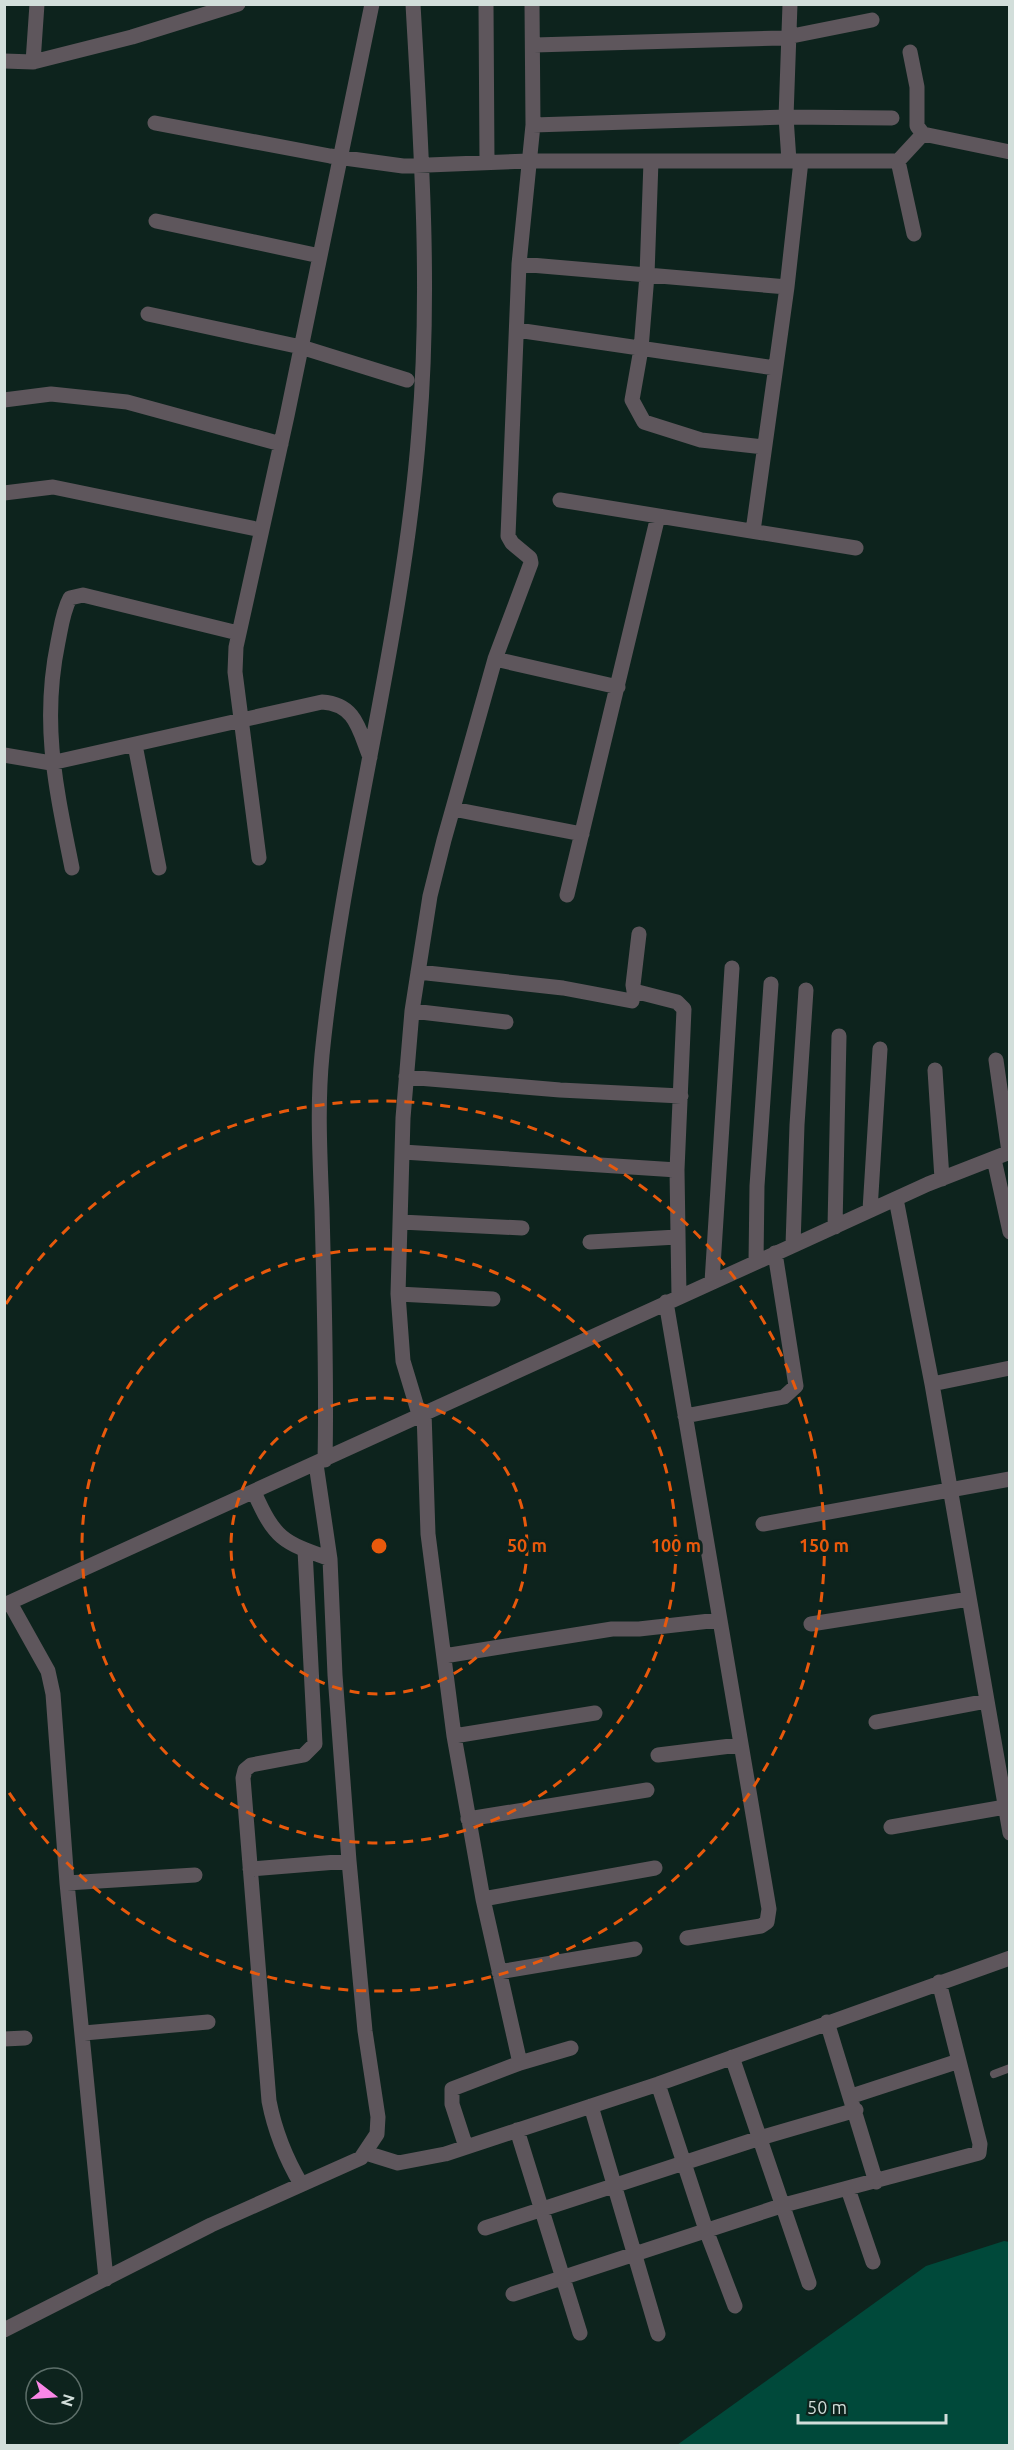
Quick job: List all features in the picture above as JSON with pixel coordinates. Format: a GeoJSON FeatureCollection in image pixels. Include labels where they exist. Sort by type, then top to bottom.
{"type":"FeatureCollection","features":[{"type":"Feature","properties":{"kind":"street"},"geometry":{"type":"LineString","coordinates":[[33,62],[37,4]]}},
{"type":"Feature","properties":{"kind":"street"},"geometry":{"type":"LineString","coordinates":[[4,61],[33,62],[132,37],[238,4]]}},
{"type":"Feature","properties":{"kind":"street"},"geometry":{"type":"LineString","coordinates":[[259,858],[235,672],[238,633],[281,444],[372,4]]}},
{"type":"Feature","properties":{"kind":"street"},"geometry":{"type":"LineString","coordinates":[[4,2330],[211,2224],[361,2158],[377,2134],[378,2117],[364,2031],[349,1861],[335,1675],[330,1558],[321,1462],[327,1385],[320,1112],[322,1061],[330,978],[410,517],[419,431],[425,321],[422,166],[413,4]]}},
{"type":"Feature","properties":{"kind":"street"},"geometry":{"type":"LineString","coordinates":[[486,4],[487,163]]}},
{"type":"Feature","properties":{"kind":"street"},"geometry":{"type":"LineString","coordinates":[[520,2063],[483,1899],[454,1736],[428,1534],[421,1413],[403,1361],[398,1294],[406,1077],[412,1011],[430,896],[495,659],[531,563],[530,558],[512,543],[508,536],[519,264],[533,125],[532,4]]}},
{"type":"Feature","properties":{"kind":"street"},"geometry":{"type":"LineString","coordinates":[[753,531],[787,287],[795,161],[786,117],[790,4]]}},
{"type":"Feature","properties":{"kind":"street"},"geometry":{"type":"LineString","coordinates":[[534,45],[790,36],[872,20]]}},
{"type":"Feature","properties":{"kind":"street"},"geometry":{"type":"LineString","coordinates":[[910,52],[917,87],[916,126],[923,134],[1010,152]]}},
{"type":"Feature","properties":{"kind":"street"},"geometry":{"type":"LineString","coordinates":[[533,125],[786,117],[891,118]]}},
{"type":"Feature","properties":{"kind":"street"},"geometry":{"type":"LineString","coordinates":[[155,123],[340,157],[422,166],[530,161],[898,161],[923,134]]}},
{"type":"Feature","properties":{"kind":"street"},"geometry":{"type":"LineString","coordinates":[[651,161],[647,275],[641,349],[632,400],[644,422],[701,440],[764,447]]}},
{"type":"Feature","properties":{"kind":"street"},"geometry":{"type":"LineString","coordinates":[[898,161],[914,234]]}},
{"type":"Feature","properties":{"kind":"street"},"geometry":{"type":"LineString","coordinates":[[156,221],[320,256]]}},
{"type":"Feature","properties":{"kind":"street"},"geometry":{"type":"LineString","coordinates":[[519,264],[787,287]]}},
{"type":"Feature","properties":{"kind":"street"},"geometry":{"type":"LineString","coordinates":[[148,314],[301,347],[407,380]]}},
{"type":"Feature","properties":{"kind":"street"},"geometry":{"type":"LineString","coordinates":[[517,330],[776,368]]}},
{"type":"Feature","properties":{"kind":"street"},"geometry":{"type":"LineString","coordinates":[[4,400],[51,394],[127,402],[281,444]]}},
{"type":"Feature","properties":{"kind":"street"},"geometry":{"type":"LineString","coordinates":[[4,493],[53,487],[261,530]]}},
{"type":"Feature","properties":{"kind":"street"},"geometry":{"type":"LineString","coordinates":[[560,500],[856,548]]}},
{"type":"Feature","properties":{"kind":"street"},"geometry":{"type":"LineString","coordinates":[[567,895],[658,516]]}},
{"type":"Feature","properties":{"kind":"street"},"geometry":{"type":"LineString","coordinates":[[72,868],[51,763],[49,704],[52,670],[70,598],[83,595],[238,633]]}},
{"type":"Feature","properties":{"kind":"street"},"geometry":{"type":"LineString","coordinates":[[495,659],[618,687]]}},
{"type":"Feature","properties":{"kind":"street"},"geometry":{"type":"LineString","coordinates":[[4,755],[51,763],[135,746],[241,719],[322,702],[335,702],[346,708],[355,718],[370,757]]}},
{"type":"Feature","properties":{"kind":"street"},"geometry":{"type":"LineString","coordinates":[[135,746],[159,868]]}},
{"type":"Feature","properties":{"kind":"street"},"geometry":{"type":"LineString","coordinates":[[453,809],[582,834]]}},
{"type":"Feature","properties":{"kind":"street"},"geometry":{"type":"LineString","coordinates":[[639,934],[634,991],[677,1002],[684,1009],[677,1170],[677,1237],[672,1300],[685,1416],[769,1916],[767,1922],[761,1926],[687,1938]]}},
{"type":"Feature","properties":{"kind":"street"},"geometry":{"type":"LineString","coordinates":[[712,1282],[732,968]]}},
{"type":"Feature","properties":{"kind":"street"},"geometry":{"type":"LineString","coordinates":[[418,972],[563,988],[632,1001]]}},
{"type":"Feature","properties":{"kind":"street"},"geometry":{"type":"LineString","coordinates":[[756,1262],[757,1186],[771,984]]}},
{"type":"Feature","properties":{"kind":"street"},"geometry":{"type":"LineString","coordinates":[[794,1245],[797,1125],[806,990]]}},
{"type":"Feature","properties":{"kind":"street"},"geometry":{"type":"LineString","coordinates":[[412,1011],[506,1022]]}},
{"type":"Feature","properties":{"kind":"street"},"geometry":{"type":"LineString","coordinates":[[835,1227],[839,1036]]}},
{"type":"Feature","properties":{"kind":"street"},"geometry":{"type":"LineString","coordinates":[[870,1210],[880,1049]]}},
{"type":"Feature","properties":{"kind":"street"},"geometry":{"type":"LineString","coordinates":[[106,2279],[84,2033],[67,1883],[53,1694],[48,1671],[7,1604],[321,1462],[421,1413],[870,1210],[1009,1152],[996,1060]]}},
{"type":"Feature","properties":{"kind":"street"},"geometry":{"type":"LineString","coordinates":[[935,1070],[942,1179]]}},
{"type":"Feature","properties":{"kind":"street"},"geometry":{"type":"LineString","coordinates":[[406,1077],[560,1090],[681,1096]]}},
{"type":"Feature","properties":{"kind":"street"},"geometry":{"type":"LineString","coordinates":[[403,1152],[677,1170]]}},
{"type":"Feature","properties":{"kind":"street"},"geometry":{"type":"LineString","coordinates":[[994,1159],[1010,1232]]}},
{"type":"Feature","properties":{"kind":"street"},"geometry":{"type":"LineString","coordinates":[[896,1199],[932,1384],[1010,1833]]}},
{"type":"Feature","properties":{"kind":"street"},"geometry":{"type":"LineString","coordinates":[[401,1222],[522,1228]]}},
{"type":"Feature","properties":{"kind":"street"},"geometry":{"type":"LineString","coordinates":[[590,1242],[677,1237]]}},
{"type":"Feature","properties":{"kind":"street"},"geometry":{"type":"LineString","coordinates":[[685,1416],[784,1397],[796,1386],[775,1253]]}},
{"type":"Feature","properties":{"kind":"street"},"geometry":{"type":"LineString","coordinates":[[398,1294],[493,1299]]}},
{"type":"Feature","properties":{"kind":"street"},"geometry":{"type":"LineString","coordinates":[[932,1384],[1010,1368]]}},
{"type":"Feature","properties":{"kind":"street"},"geometry":{"type":"LineString","coordinates":[[763,1524],[1010,1479]]}},
{"type":"Feature","properties":{"kind":"street"},"geometry":{"type":"LineString","coordinates":[[254,1492],[277,1534],[291,1545],[330,1558]]}},
{"type":"Feature","properties":{"kind":"street"},"geometry":{"type":"LineString","coordinates":[[301,2184],[285,2157],[274,2128],[269,2101],[243,1786],[245,1770],[251,1766],[304,1755],[310,1751],[316,1737],[305,1550]]}},
{"type":"Feature","properties":{"kind":"street"},"geometry":{"type":"LineString","coordinates":[[811,1624],[969,1599]]}},
{"type":"Feature","properties":{"kind":"street"},"geometry":{"type":"LineString","coordinates":[[444,1656],[612,1629],[639,1629],[718,1620]]}},
{"type":"Feature","properties":{"kind":"street"},"geometry":{"type":"LineString","coordinates":[[876,1722],[987,1701]]}},
{"type":"Feature","properties":{"kind":"street"},"geometry":{"type":"LineString","coordinates":[[454,1736],[595,1713]]}},
{"type":"Feature","properties":{"kind":"street"},"geometry":{"type":"LineString","coordinates":[[658,1755],[739,1745]]}},
{"type":"Feature","properties":{"kind":"street"},"geometry":{"type":"LineString","coordinates":[[468,1819],[647,1790]]}},
{"type":"Feature","properties":{"kind":"street"},"geometry":{"type":"LineString","coordinates":[[891,1827],[1005,1807]]}},
{"type":"Feature","properties":{"kind":"street"},"geometry":{"type":"LineString","coordinates":[[250,1869],[349,1861]]}},
{"type":"Feature","properties":{"kind":"street"},"geometry":{"type":"LineString","coordinates":[[483,1899],[655,1868]]}},
{"type":"Feature","properties":{"kind":"street"},"geometry":{"type":"LineString","coordinates":[[67,1883],[195,1875]]}},
{"type":"Feature","properties":{"kind":"street"},"geometry":{"type":"LineString","coordinates":[[499,1972],[636,1949]]}},
{"type":"Feature","properties":{"kind":"street"},"geometry":{"type":"LineString","coordinates":[[366,2153],[398,2163],[408,2163],[445,2154],[658,2084],[1010,1958]]}},
{"type":"Feature","properties":{"kind":"street"},"geometry":{"type":"LineString","coordinates":[[513,2294],[784,2205],[876,2182],[979,2152],[980,2144],[939,1982]]}},
{"type":"Feature","properties":{"kind":"street"},"geometry":{"type":"LineString","coordinates":[[84,2033],[208,2022]]}},
{"type":"Feature","properties":{"kind":"street"},"geometry":{"type":"LineString","coordinates":[[827,2022],[854,2103],[876,2182]]}},
{"type":"Feature","properties":{"kind":"street"},"geometry":{"type":"LineString","coordinates":[[4,2039],[25,2038]]}},
{"type":"Feature","properties":{"kind":"street"},"geometry":{"type":"LineString","coordinates":[[466,2147],[452,2104],[452,2089],[520,2063],[571,2048]]}},
{"type":"Feature","properties":{"kind":"street"},"geometry":{"type":"LineString","coordinates":[[732,2057],[809,2283]]}},
{"type":"Feature","properties":{"kind":"street"},"geometry":{"type":"LineString","coordinates":[[485,2228],[760,2138],[959,2061]]}},
{"type":"Feature","properties":{"kind":"street"},"geometry":{"type":"LineString","coordinates":[[658,2084],[683,2164],[735,2306]]}},
{"type":"Feature","properties":{"kind":"street"},"geometry":{"type":"LineString","coordinates":[[591,2106],[658,2334]]}},
{"type":"Feature","properties":{"kind":"street"},"geometry":{"type":"LineString","coordinates":[[517,2130],[580,2333]]}},
{"type":"Feature","properties":{"kind":"street"},"geometry":{"type":"LineString","coordinates":[[848,2189],[873,2262]]}},
{"type":"Feature","properties":{"kind":"lane"},"geometry":{"type":"LineString","coordinates":[[994,2074],[1010,2068]]}},
{"type":"Feature","properties":{"kind":"green space"},"geometry":{"type":"Polygon","coordinates":[[[1004,2241],[1010,2242],[1009,2445],[677,2445],[926,2266],[1004,2241]]]}}]}
